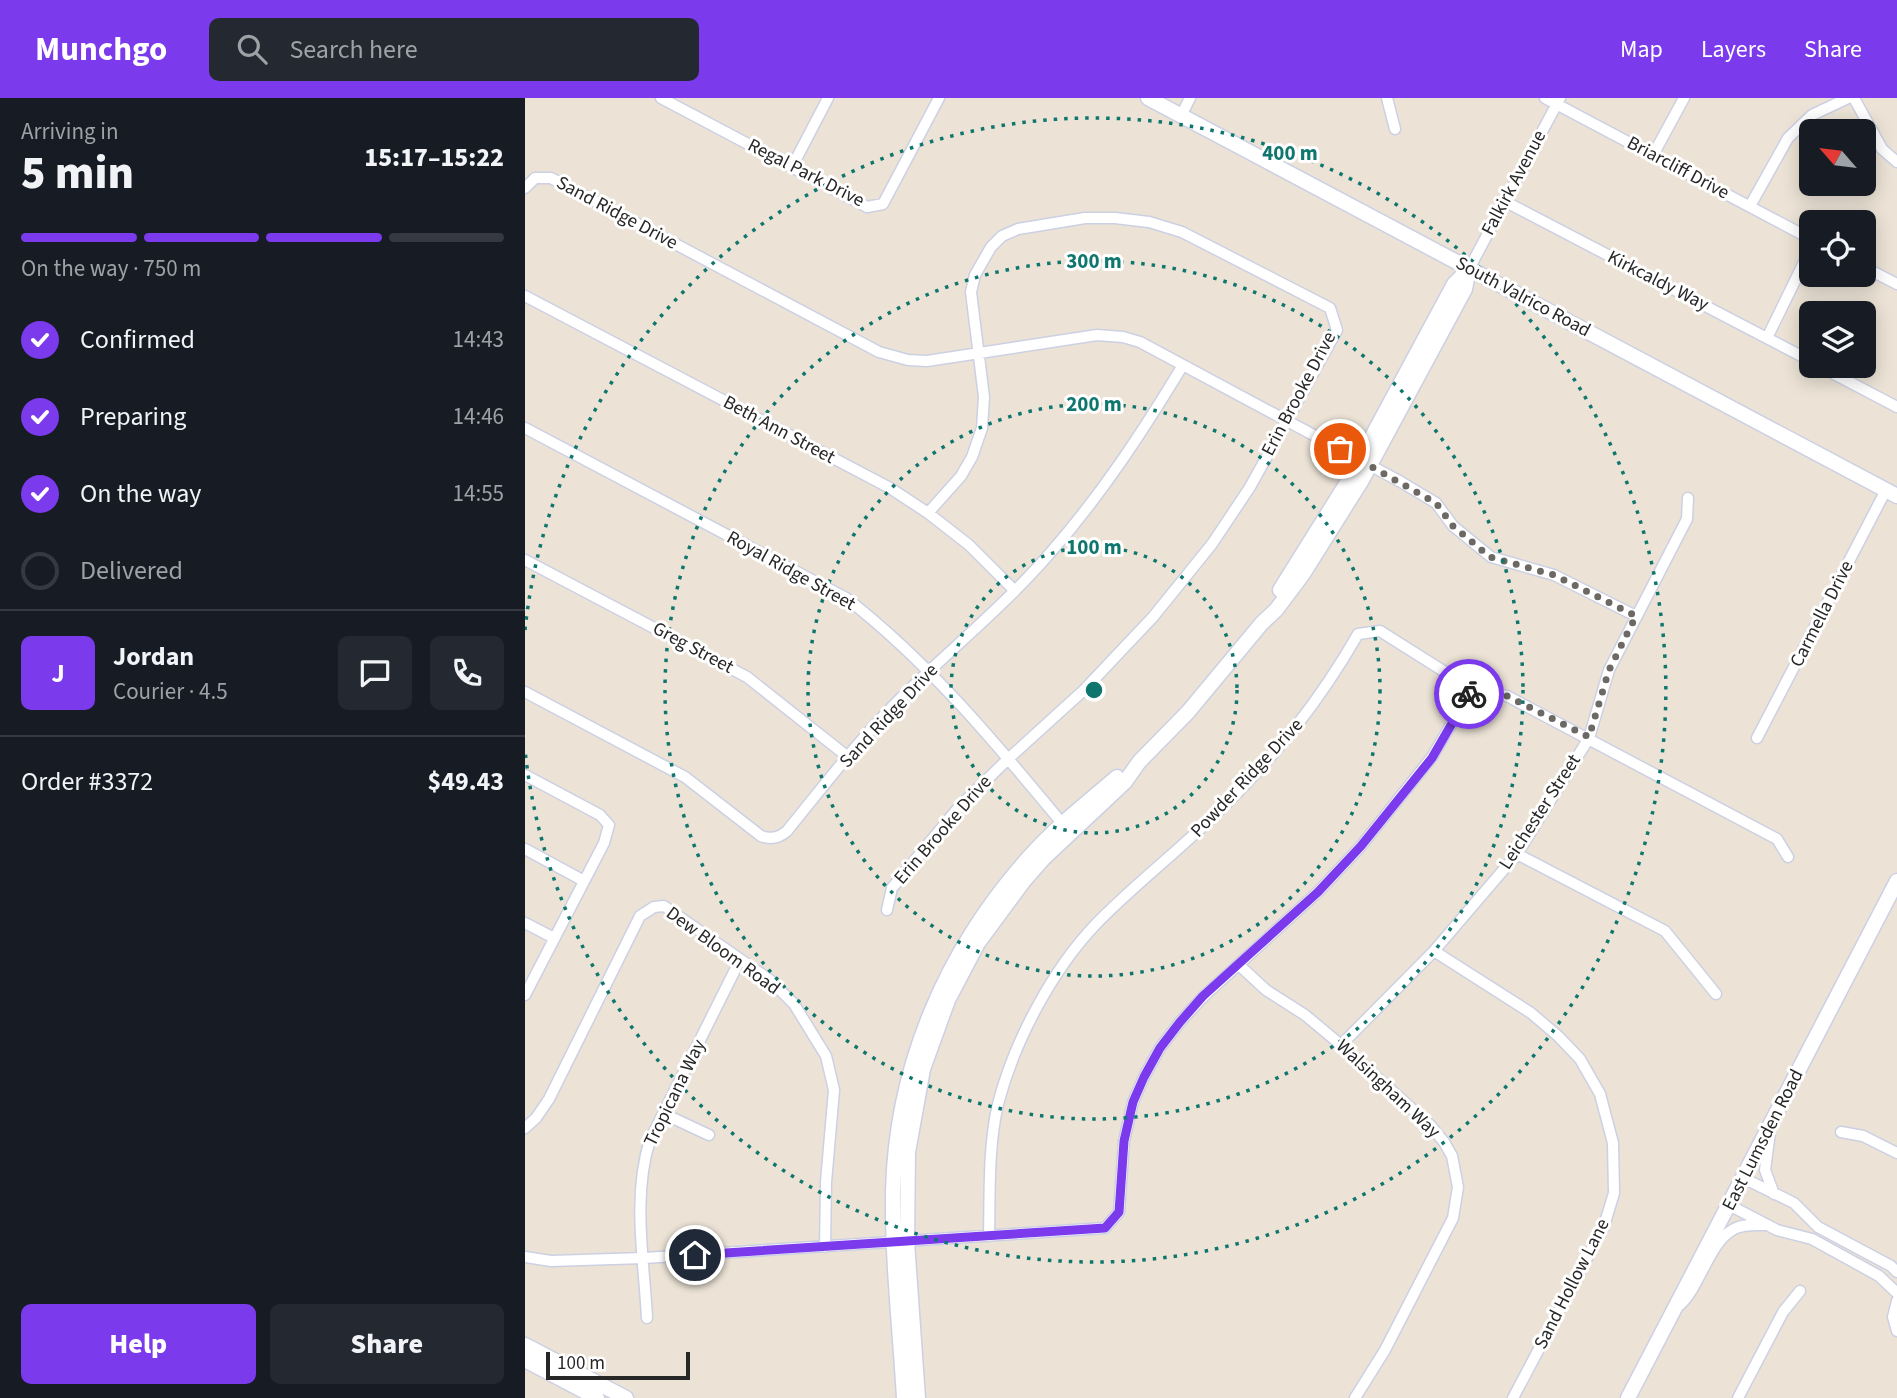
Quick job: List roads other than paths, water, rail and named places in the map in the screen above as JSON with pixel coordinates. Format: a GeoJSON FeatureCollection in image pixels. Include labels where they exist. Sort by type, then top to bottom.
{"type":"FeatureCollection","features":[{"type":"Feature","properties":{"kind":"street","name":"Regal Park Drive"},"geometry":{"type":"LineString","coordinates":[[661,98],[867,207],[883,204],[939,98]]}},
{"type":"Feature","properties":{"kind":"street"},"geometry":{"type":"LineString","coordinates":[[792,167],[828,98]]}},
{"type":"Feature","properties":{"kind":"street","name":"South Valrico Road"},"geometry":{"type":"LineString","coordinates":[[1148,98],[1892,493]]}},
{"type":"Feature","properties":{"kind":"street"},"geometry":{"type":"LineString","coordinates":[[1181,116],[1190,98]]}},
{"type":"Feature","properties":{"kind":"street"},"geometry":{"type":"LineString","coordinates":[[1387,98],[1395,129]]}},
{"type":"Feature","properties":{"kind":"street","name":"Briarcliff Drive"},"geometry":{"type":"LineString","coordinates":[[1545,98],[1558,101],[1799,233]]}},
{"type":"Feature","properties":{"kind":"street"},"geometry":{"type":"LineString","coordinates":[[1653,155],[1684,98]]}},
{"type":"Feature","properties":{"kind":"street"},"geometry":{"type":"LineString","coordinates":[[1750,206],[1788,138],[1812,115],[1848,98]]}},
{"type":"Feature","properties":{"kind":"street"},"geometry":{"type":"LineString","coordinates":[[1854,98],[1882,149],[1897,162]]}},
{"type":"Feature","properties":{"kind":"street","name":"Falkirk Avenue"},"geometry":{"type":"LineString","coordinates":[[1469,269],[1558,101]]}},
{"type":"Feature","properties":{"kind":"street","name":"Sand Ridge Drive"},"geometry":{"type":"LineString","coordinates":[[525,188],[535,178],[551,178],[885,354],[921,361],[1097,335],[1123,337],[1140,342],[1436,503],[1453,526],[1490,557],[1554,575],[1636,616]]}},
{"type":"Feature","properties":{"kind":"street","name":"Kirkcaldy Way"},"geometry":{"type":"LineString","coordinates":[[1504,201],[1799,355]]}},
{"type":"Feature","properties":{"kind":"street","name":"Erin Brooke Drive"},"geometry":{"type":"LineString","coordinates":[[887,911],[892,888],[959,807],[1084,691],[1153,617],[1212,544],[1250,486],[1336,330],[1330,308],[1182,232],[1149,222],[1085,218],[1018,229],[1002,236],[991,247],[975,275],[971,292],[984,397],[982,428],[972,457],[961,476],[928,513]]}},
{"type":"Feature","properties":{"kind":"street"},"geometry":{"type":"LineString","coordinates":[[918,1398],[908,1350],[901,1243],[893,1192],[896,1145],[911,1070],[931,1010],[957,956],[986,909],[1031,854],[1066,828],[1119,775],[1139,762],[1196,702],[1262,624],[1270,605],[1365,463],[1454,284],[1469,269]]}},
{"type":"Feature","properties":{"kind":"street"},"geometry":{"type":"LineString","coordinates":[[1767,338],[1799,273]]}},
{"type":"Feature","properties":{"kind":"street"},"geometry":{"type":"LineString","coordinates":[[1876,273],[1897,284]]}},
{"type":"Feature","properties":{"kind":"street","name":"Beth Ann Street"},"geometry":{"type":"LineString","coordinates":[[525,296],[890,488],[969,545],[1015,591]]}},
{"type":"Feature","properties":{"kind":"street","name":"Sand Ridge Drive"},"geometry":{"type":"LineString","coordinates":[[525,692],[685,777],[756,833],[766,838],[783,834],[888,711],[1015,591],[1051,552],[1104,488],[1144,430],[1183,365]]}},
{"type":"Feature","properties":{"kind":"street"},"geometry":{"type":"LineString","coordinates":[[1842,378],[1897,407]]}},
{"type":"Feature","properties":{"kind":"street","name":"Royal Ridge Street"},"geometry":{"type":"LineString","coordinates":[[525,428],[846,598],[886,629],[929,672],[1066,828]]}},
{"type":"Feature","properties":{"kind":"street","name":"Carmella Drive"},"geometry":{"type":"LineString","coordinates":[[1757,738],[1892,493]]}},
{"type":"Feature","properties":{"kind":"street","name":"Leichester Street"},"geometry":{"type":"LineString","coordinates":[[1341,1045],[1434,951],[1517,854],[1589,737],[1609,670],[1687,519],[1688,498]]}},
{"type":"Feature","properties":{"kind":"street","name":"Greg Street"},"geometry":{"type":"LineString","coordinates":[[525,560],[747,677],[848,757]]}},
{"type":"Feature","properties":{"kind":"street","name":"Powder Ridge Drive"},"geometry":{"type":"LineString","coordinates":[[989,1236],[990,1167],[998,1104],[1024,1032],[1054,977],[1095,925],[1221,810],[1292,734],[1335,674],[1358,634],[1380,631],[1472,689],[1507,696],[1589,737],[1777,839],[1788,857]]}},
{"type":"Feature","properties":{"kind":"street"},"geometry":{"type":"LineString","coordinates":[[525,1256],[551,1261],[644,1258],[1105,1228],[1119,1212],[1124,1141],[1133,1102],[1160,1048],[1203,996],[1318,892],[1395,806],[1432,758],[1472,689]]}},
{"type":"Feature","properties":{"kind":"street"},"geometry":{"type":"LineString","coordinates":[[525,775],[600,815],[608,822],[608,835],[525,995]]}},
{"type":"Feature","properties":{"kind":"street"},"geometry":{"type":"LineString","coordinates":[[525,849],[584,881]]}},
{"type":"Feature","properties":{"kind":"street"},"geometry":{"type":"LineString","coordinates":[[1517,854],[1665,931],[1716,994]]}},
{"type":"Feature","properties":{"kind":"street","name":"East Lumsden Road"},"geometry":{"type":"LineString","coordinates":[[1627,1398],[1897,881]]}},
{"type":"Feature","properties":{"kind":"street","name":"Dew Bloom Road"},"geometry":{"type":"LineString","coordinates":[[525,1128],[549,1099],[644,913],[659,906],[669,909],[770,980],[794,1004],[827,1056],[834,1090],[826,1182],[825,1247]]}},
{"type":"Feature","properties":{"kind":"street"},"geometry":{"type":"LineString","coordinates":[[525,923],[554,939]]}},
{"type":"Feature","properties":{"kind":"street","name":"Sand Hollow Lane"},"geometry":{"type":"LineString","coordinates":[[1434,951],[1531,1013],[1580,1059],[1600,1094],[1612,1143],[1614,1193],[1604,1226],[1513,1398]]}},
{"type":"Feature","properties":{"kind":"street","name":"Tropicana Way"},"geometry":{"type":"LineString","coordinates":[[647,1318],[640,1193],[642,1165],[650,1140],[740,960]]}},
{"type":"Feature","properties":{"kind":"street","name":"Walsingham Way"},"geometry":{"type":"LineString","coordinates":[[1240,965],[1266,990],[1305,1014],[1341,1045],[1437,1133],[1452,1156],[1458,1187],[1457,1202],[1446,1233],[1385,1350],[1355,1398]]}},
{"type":"Feature","properties":{"kind":"street"},"geometry":{"type":"LineString","coordinates":[[664,1114],[709,1135]]}},
{"type":"Feature","properties":{"kind":"street"},"geometry":{"type":"LineString","coordinates":[[1772,1121],[1765,1170],[1774,1194]]}},
{"type":"Feature","properties":{"kind":"street"},"geometry":{"type":"LineString","coordinates":[[1840,1132],[1863,1136],[1897,1153]]}},
{"type":"Feature","properties":{"kind":"street"},"geometry":{"type":"LineString","coordinates":[[1743,1178],[1794,1203],[1818,1227],[1891,1266],[1897,1272]]}},
{"type":"Feature","properties":{"kind":"street"},"geometry":{"type":"LineString","coordinates":[[1729,1205],[1777,1230],[1812,1239],[1879,1276],[1897,1293]]}},
{"type":"Feature","properties":{"kind":"street"},"geometry":{"type":"LineString","coordinates":[[1673,1312],[1691,1295],[1725,1236],[1741,1227],[1768,1225]]}},
{"type":"Feature","properties":{"kind":"street"},"geometry":{"type":"LineString","coordinates":[[1738,1398],[1783,1312],[1800,1291]]}},
{"type":"Feature","properties":{"kind":"street"},"geometry":{"type":"LineString","coordinates":[[1897,1301],[1893,1317],[1897,1331]]}},
{"type":"Feature","properties":{"kind":"street"},"geometry":{"type":"LineString","coordinates":[[525,1345],[626,1398]]}},
{"type":"Feature","properties":{"kind":"street"},"geometry":{"type":"LineString","coordinates":[[904,1398],[908,1350]]}},
{"type":"Feature","properties":{"kind":"street"},"geometry":{"type":"LineString","coordinates":[[525,1360],[597,1398]]}}]}
